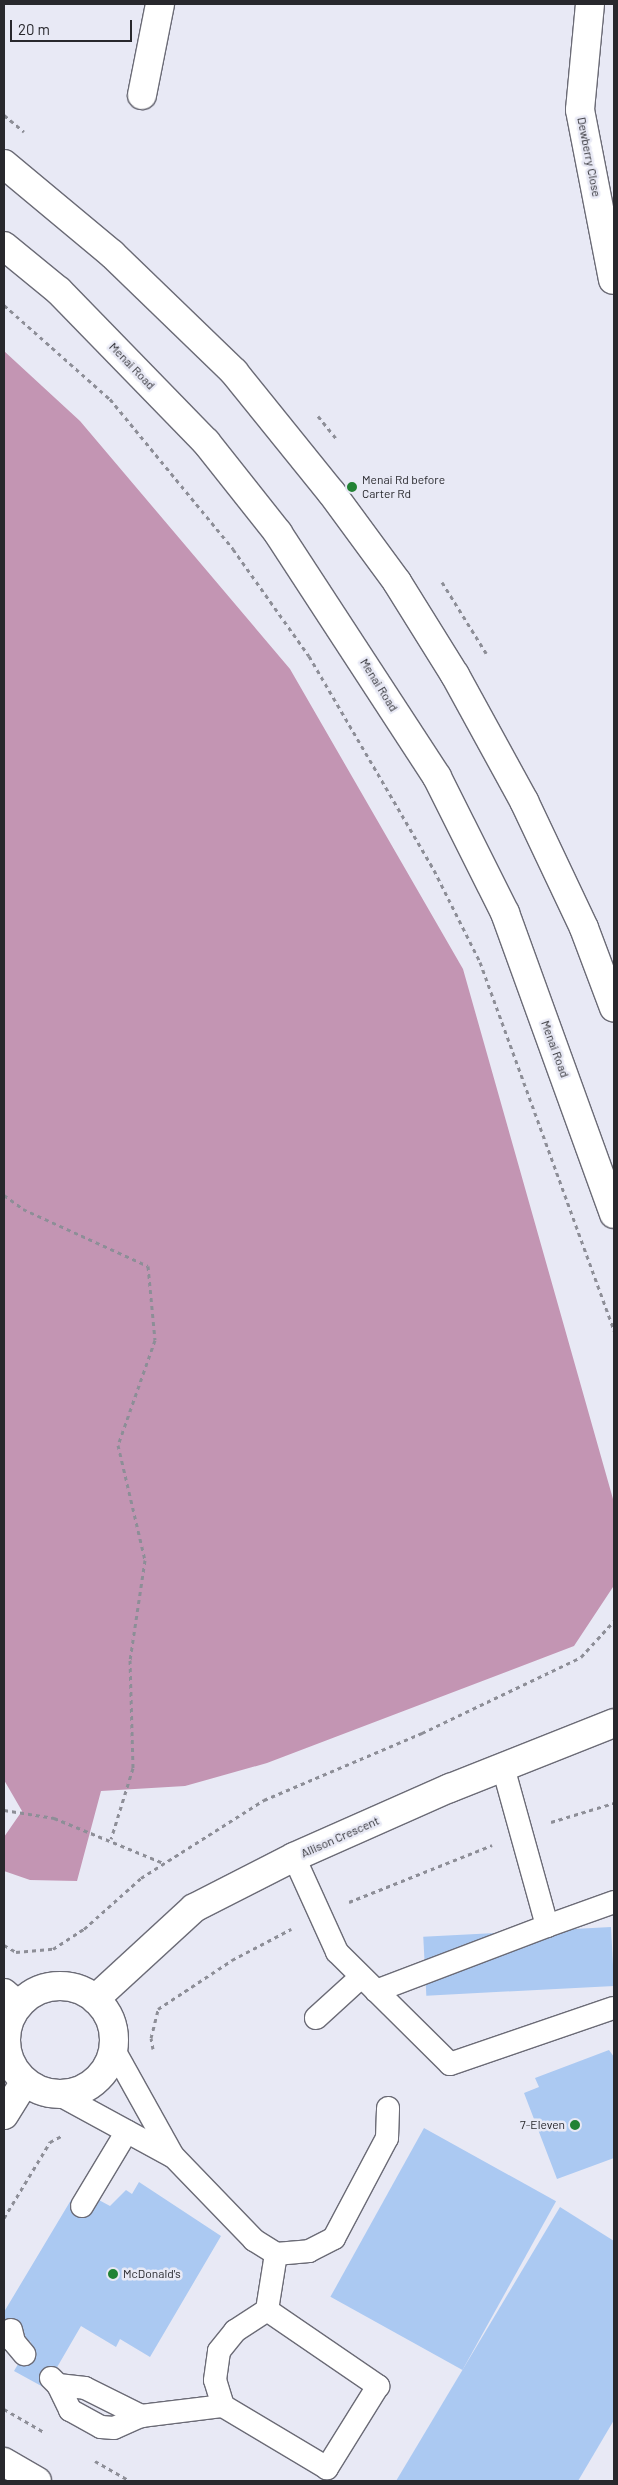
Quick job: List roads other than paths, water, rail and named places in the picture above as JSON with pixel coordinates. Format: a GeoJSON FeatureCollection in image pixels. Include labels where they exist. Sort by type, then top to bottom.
{"type":"FeatureCollection","features":[{"type":"Feature","properties":{"kind":"main road"},"geometry":{"type":"LineString","coordinates":[[142,95],[160,4]]}},
{"type":"Feature","properties":{"kind":"main road","name":"Dewberry Close"},"geometry":{"type":"LineString","coordinates":[[590,4],[580,110],[614,280]]}},
{"type":"Feature","properties":{"kind":"main road"},"geometry":{"type":"LineString","coordinates":[[4,164],[112,254],[234,372],[331,492],[398,582],[455,675],[524,801],[584,928],[614,1008]]}},
{"type":"Feature","properties":{"kind":"main road","name":"Menai Road"},"geometry":{"type":"LineString","coordinates":[[4,246],[59,291],[206,442],[278,533],[437,777],[505,913],[614,1214]]}},
{"type":"Feature","properties":{"kind":"main road","name":"Allison Crescent"},"geometry":{"type":"LineString","coordinates":[[95,1999],[194,1908],[294,1857],[503,1767],[614,1723]]}},
{"type":"Feature","properties":{"kind":"main road"},"geometry":{"type":"LineString","coordinates":[[60,1986],[79,1989],[95,1999],[111,2022],[114,2050],[107,2068],[95,2082],[78,2092],[60,2094],[41,2091],[24,2082],[13,2067],[5,2040],[11,1999],[60,1986]]}},
{"type":"Feature","properties":{"kind":"main road"},"geometry":{"type":"LineString","coordinates":[[4,2115],[24,2082]]}},
{"type":"Feature","properties":{"kind":"main road"},"geometry":{"type":"LineString","coordinates":[[4,2462],[37,2481]]}},
{"type":"Feature","properties":{"kind":"lane"},"geometry":{"type":"LineString","coordinates":[[503,1767],[547,1926]]}},
{"type":"Feature","properties":{"kind":"lane"},"geometry":{"type":"LineString","coordinates":[[294,1857],[337,1952],[450,2064],[614,2008]]}},
{"type":"Feature","properties":{"kind":"lane"},"geometry":{"type":"LineString","coordinates":[[316,2018],[369,1984],[614,1902]]}},
{"type":"Feature","properties":{"kind":"lane"},"geometry":{"type":"LineString","coordinates":[[114,2050],[173,2156],[254,2240],[276,2254],[309,2251],[334,2238],[387,2138],[388,2108]]}},
{"type":"Feature","properties":{"kind":"lane"},"geometry":{"type":"LineString","coordinates":[[60,2094],[173,2156]]}},
{"type":"Feature","properties":{"kind":"lane"},"geometry":{"type":"LineString","coordinates":[[82,2206],[127,2131]]}},
{"type":"Feature","properties":{"kind":"lane"},"geometry":{"type":"LineString","coordinates":[[223,2406],[214,2380],[219,2351],[235,2331],[267,2310],[276,2254]]}},
{"type":"Feature","properties":{"kind":"lane"},"geometry":{"type":"LineString","coordinates":[[54,2381],[70,2410],[101,2427],[114,2428],[141,2416],[223,2406],[327,2468],[378,2386],[267,2310]]}},
{"type":"Feature","properties":{"kind":"lane"},"geometry":{"type":"LineString","coordinates":[[11,2330],[14,2342],[24,2354]]}},
{"type":"Feature","properties":{"kind":"place","name":"Menai Rd before Carter Rd"},"geometry":{"type":"Point","coordinates":[352,487]}},
{"type":"Feature","properties":{"kind":"place","name":"7-Eleven"},"geometry":{"type":"Point","coordinates":[575,2125]}},
{"type":"Feature","properties":{"kind":"place","name":"McDonald's"},"geometry":{"type":"Point","coordinates":[113,2274]}}]}
